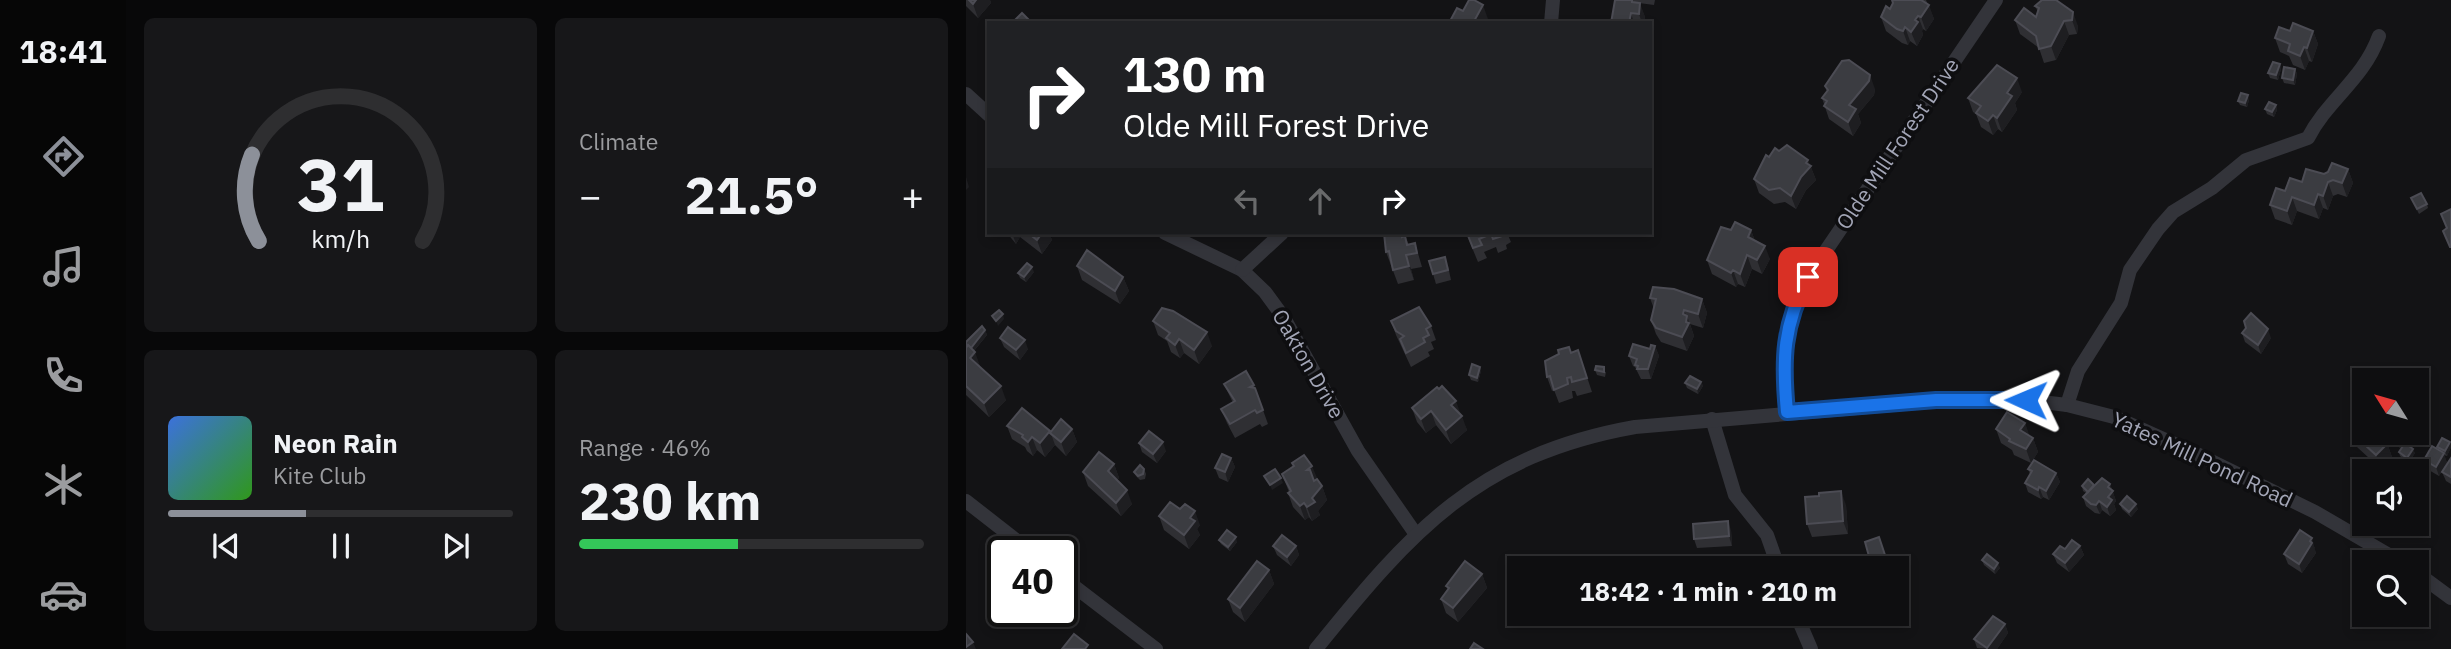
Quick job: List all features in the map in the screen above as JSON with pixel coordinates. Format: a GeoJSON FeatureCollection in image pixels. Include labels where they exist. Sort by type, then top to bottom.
{"type":"FeatureCollection","features":[{"type":"Feature","properties":{"kind":"street"},"geometry":{"type":"LineString","coordinates":[[1551,21],[1553,0]]}},
{"type":"Feature","properties":{"kind":"street","name":"Olde Mill Forest Drive"},"geometry":{"type":"LineString","coordinates":[[1787,412],[1784,343],[1792,313],[1808,277],[1996,0]]}},
{"type":"Feature","properties":{"kind":"street"},"geometry":{"type":"LineString","coordinates":[[2067,405],[2078,371],[2121,303],[2130,270],[2158,229],[2173,212],[2212,188],[2246,160],[2308,138],[2323,111],[2370,60],[2379,36]]}},
{"type":"Feature","properties":{"kind":"street"},"geometry":{"type":"LineString","coordinates":[[966,94],[987,113]]}},
{"type":"Feature","properties":{"kind":"street","name":"Oakton Drive"},"geometry":{"type":"LineString","coordinates":[[1169,235],[1242,270],[1284,318],[1358,451],[1415,533]]}},
{"type":"Feature","properties":{"kind":"street"},"geometry":{"type":"LineString","coordinates":[[1242,270],[1280,235]]}},
{"type":"Feature","properties":{"kind":"street","name":"Yates Mill Pond Road"},"geometry":{"type":"LineString","coordinates":[[1316,649],[1415,533],[1457,499],[1503,470],[1566,443],[1635,426],[1963,399],[2026,400],[2067,405],[2114,417],[2201,456],[2315,512],[2380,550]]}},
{"type":"Feature","properties":{"kind":"street"},"geometry":{"type":"LineString","coordinates":[[1712,419],[1735,495],[1767,535],[1774,556]]}},
{"type":"Feature","properties":{"kind":"street"},"geometry":{"type":"LineString","coordinates":[[966,501],[1011,536]]}},
{"type":"Feature","properties":{"kind":"street"},"geometry":{"type":"LineString","coordinates":[[2429,582],[2451,598]]}},
{"type":"Feature","properties":{"kind":"street"},"geometry":{"type":"LineString","coordinates":[[1078,589],[1156,649]]}},
{"type":"Feature","properties":{"kind":"street"},"geometry":{"type":"LineString","coordinates":[[1801,626],[1811,649]]}},
{"type":"Feature","properties":{"kind":"building"},"geometry":{"type":"Polygon","coordinates":[[[1469,0],[1483,5],[1474,21],[1450,21],[1457,8],[1463,11],[1469,0]]]}},
{"type":"Feature","properties":{"kind":"building"},"geometry":{"type":"Polygon","coordinates":[[[1615,0],[1640,3],[1639,14],[1631,13],[1629,21],[1611,21],[1615,0]]]}},
{"type":"Feature","properties":{"kind":"building"},"geometry":{"type":"Polygon","coordinates":[[[1892,0],[1921,0],[1929,5],[1921,17],[1918,16],[1915,20],[1918,22],[1911,32],[1905,27],[1903,31],[1881,17],[1886,6],[1890,9],[1892,0]]]}},
{"type":"Feature","properties":{"kind":"building"},"geometry":{"type":"Polygon","coordinates":[[[2042,0],[2056,0],[2073,12],[2072,20],[2064,21],[2051,46],[2039,49],[2036,36],[2015,20],[2024,8],[2036,17],[2039,8],[2035,6],[2042,0]]]}},
{"type":"Feature","properties":{"kind":"building"},"geometry":{"type":"Polygon","coordinates":[[[1022,13],[1029,20],[1028,21],[1014,21],[1022,13]]]}},
{"type":"Feature","properties":{"kind":"building"},"geometry":{"type":"Polygon","coordinates":[[[2293,23],[2313,31],[2307,48],[2304,47],[2300,56],[2288,51],[2290,44],[2275,38],[2279,27],[2290,31],[2293,23]]]}},
{"type":"Feature","properties":{"kind":"building"},"geometry":{"type":"Polygon","coordinates":[[[1849,60],[1870,75],[1869,81],[1849,105],[1856,109],[1848,122],[1824,106],[1827,101],[1822,98],[1828,90],[1825,86],[1842,61],[1849,60]]]}},
{"type":"Feature","properties":{"kind":"building"},"geometry":{"type":"Polygon","coordinates":[[[2273,62],[2280,64],[2276,75],[2268,73],[2273,62]]]}},
{"type":"Feature","properties":{"kind":"building"},"geometry":{"type":"Polygon","coordinates":[[[1997,65],[2017,78],[2007,93],[2012,96],[1997,118],[1993,115],[1988,121],[1976,113],[1981,106],[1968,98],[1997,65]]]}},
{"type":"Feature","properties":{"kind":"building"},"geometry":{"type":"Polygon","coordinates":[[[2284,67],[2295,69],[2293,80],[2282,78],[2284,67]]]}},
{"type":"Feature","properties":{"kind":"building"},"geometry":{"type":"Polygon","coordinates":[[[2241,93],[2248,95],[2245,103],[2238,101],[2241,93]]]}},
{"type":"Feature","properties":{"kind":"building"},"geometry":{"type":"Polygon","coordinates":[[[2269,102],[2276,105],[2272,112],[2265,109],[2269,102]]]}},
{"type":"Feature","properties":{"kind":"building"},"geometry":{"type":"Polygon","coordinates":[[[1787,145],[1808,160],[1806,163],[1811,166],[1801,177],[1791,196],[1780,188],[1769,190],[1754,179],[1766,155],[1769,157],[1775,148],[1779,151],[1787,145]]]}},
{"type":"Feature","properties":{"kind":"building"},"geometry":{"type":"Polygon","coordinates":[[[2332,163],[2348,169],[2342,183],[2333,180],[2328,182],[2323,196],[2318,194],[2314,205],[2292,197],[2287,211],[2270,205],[2276,188],[2285,191],[2290,178],[2302,182],[2306,169],[2324,174],[2332,163]]]}},
{"type":"Feature","properties":{"kind":"building"},"geometry":{"type":"Polygon","coordinates":[[[2421,193],[2427,204],[2417,209],[2411,198],[2421,193]]]}},
{"type":"Feature","properties":{"kind":"building"},"geometry":{"type":"Polygon","coordinates":[[[2451,209],[2450,247],[2443,231],[2447,228],[2441,214],[2451,209]]]}},
{"type":"Feature","properties":{"kind":"building"},"geometry":{"type":"Polygon","coordinates":[[[1735,222],[1751,230],[1748,237],[1765,246],[1757,260],[1747,255],[1740,274],[1733,270],[1731,273],[1707,260],[1721,227],[1731,230],[1735,222]]]}},
{"type":"Feature","properties":{"kind":"building"},"geometry":{"type":"Polygon","coordinates":[[[1384,235],[1402,235],[1405,236],[1407,245],[1415,243],[1417,253],[1406,255],[1409,266],[1393,270],[1389,251],[1386,252],[1384,235]]]}},
{"type":"Feature","properties":{"kind":"building"},"geometry":{"type":"Polygon","coordinates":[[[1468,235],[1489,235],[1479,239],[1482,245],[1473,248],[1468,235]]]}},
{"type":"Feature","properties":{"kind":"building"},"geometry":{"type":"Polygon","coordinates":[[[1087,250],[1123,277],[1115,291],[1077,266],[1087,250]]]}},
{"type":"Feature","properties":{"kind":"building"},"geometry":{"type":"Polygon","coordinates":[[[1445,257],[1448,270],[1433,274],[1429,261],[1445,257]]]}},
{"type":"Feature","properties":{"kind":"building"},"geometry":{"type":"Polygon","coordinates":[[[1027,263],[1032,267],[1024,277],[1018,273],[1027,263]]]}},
{"type":"Feature","properties":{"kind":"building"},"geometry":{"type":"Polygon","coordinates":[[[1653,287],[1674,289],[1702,299],[1698,314],[1684,310],[1686,322],[1689,323],[1682,337],[1656,328],[1651,320],[1656,299],[1650,298],[1653,287]]]}},
{"type":"Feature","properties":{"kind":"building"},"geometry":{"type":"Polygon","coordinates":[[[1419,307],[1431,326],[1426,329],[1429,335],[1423,338],[1425,342],[1406,353],[1400,339],[1404,336],[1396,331],[1391,321],[1419,307]]]}},
{"type":"Feature","properties":{"kind":"building"},"geometry":{"type":"Polygon","coordinates":[[[1162,308],[1173,311],[1207,332],[1194,350],[1179,339],[1175,345],[1166,338],[1170,333],[1153,321],[1162,308]]]}},
{"type":"Feature","properties":{"kind":"building"},"geometry":{"type":"Polygon","coordinates":[[[999,310],[1003,314],[996,321],[992,316],[999,310]]]}},
{"type":"Feature","properties":{"kind":"building"},"geometry":{"type":"Polygon","coordinates":[[[2251,313],[2268,329],[2258,345],[2242,333],[2246,328],[2244,321],[2251,313]]]}},
{"type":"Feature","properties":{"kind":"building"},"geometry":{"type":"Polygon","coordinates":[[[982,326],[985,330],[971,348],[967,346],[966,342],[982,326]]]}},
{"type":"Feature","properties":{"kind":"building"},"geometry":{"type":"Polygon","coordinates":[[[1008,327],[1025,340],[1016,350],[1000,338],[1008,327]]]}},
{"type":"Feature","properties":{"kind":"building"},"geometry":{"type":"Polygon","coordinates":[[[1633,344],[1650,349],[1651,345],[1655,346],[1648,369],[1637,369],[1637,359],[1629,356],[1633,344]]]}},
{"type":"Feature","properties":{"kind":"building"},"geometry":{"type":"Polygon","coordinates":[[[968,345],[975,352],[970,358],[1001,386],[984,403],[966,386],[968,345]]]}},
{"type":"Feature","properties":{"kind":"building"},"geometry":{"type":"Polygon","coordinates":[[[1569,347],[1571,353],[1578,350],[1587,378],[1572,382],[1571,377],[1567,378],[1568,384],[1554,390],[1550,376],[1547,377],[1545,361],[1559,354],[1558,350],[1569,347]]]}},
{"type":"Feature","properties":{"kind":"building"},"geometry":{"type":"Polygon","coordinates":[[[1472,364],[1480,367],[1477,378],[1469,375],[1472,364]]]}},
{"type":"Feature","properties":{"kind":"building"},"geometry":{"type":"Polygon","coordinates":[[[1596,366],[1604,367],[1604,372],[1595,370],[1596,366]]]}},
{"type":"Feature","properties":{"kind":"building"},"geometry":{"type":"Polygon","coordinates":[[[1246,371],[1254,385],[1250,387],[1255,388],[1263,410],[1257,413],[1255,410],[1230,424],[1221,409],[1235,401],[1224,384],[1246,371]]]}},
{"type":"Feature","properties":{"kind":"building"},"geometry":{"type":"Polygon","coordinates":[[[1690,376],[1701,382],[1697,389],[1685,383],[1690,376]]]}},
{"type":"Feature","properties":{"kind":"building"},"geometry":{"type":"Polygon","coordinates":[[[1442,386],[1456,401],[1451,405],[1462,416],[1446,430],[1431,411],[1421,419],[1412,408],[1437,387],[1439,389],[1442,386]]]}},
{"type":"Feature","properties":{"kind":"building"},"geometry":{"type":"Polygon","coordinates":[[[1022,408],[1050,431],[1040,443],[1032,437],[1028,442],[1023,435],[1007,426],[1022,408]]]}},
{"type":"Feature","properties":{"kind":"building"},"geometry":{"type":"Polygon","coordinates":[[[2007,412],[2025,423],[2020,430],[2033,438],[2026,449],[2009,441],[2010,439],[1996,429],[2007,412]]]}},
{"type":"Feature","properties":{"kind":"building"},"geometry":{"type":"Polygon","coordinates":[[[1061,419],[1072,429],[1061,442],[1050,433],[1061,419]]]}},
{"type":"Feature","properties":{"kind":"building"},"geometry":{"type":"Polygon","coordinates":[[[1149,431],[1163,442],[1153,454],[1139,443],[1149,431]]]}},
{"type":"Feature","properties":{"kind":"building"},"geometry":{"type":"Polygon","coordinates":[[[2442,438],[2450,442],[2445,451],[2437,447],[2442,438]]]}},
{"type":"Feature","properties":{"kind":"building"},"geometry":{"type":"Polygon","coordinates":[[[2365,445],[2386,445],[2376,455],[2365,445]]]}},
{"type":"Feature","properties":{"kind":"building"},"geometry":{"type":"Polygon","coordinates":[[[2404,445],[2413,449],[2407,458],[2399,452],[2404,445]]]}},
{"type":"Feature","properties":{"kind":"building"},"geometry":{"type":"Polygon","coordinates":[[[2432,446],[2444,453],[2436,467],[2429,463],[2429,459],[2425,459],[2432,446]]]}},
{"type":"Feature","properties":{"kind":"building"},"geometry":{"type":"Polygon","coordinates":[[[1099,452],[1114,464],[1108,471],[1127,490],[1116,503],[1083,472],[1099,452]]]}},
{"type":"Feature","properties":{"kind":"building"},"geometry":{"type":"Polygon","coordinates":[[[1222,454],[1231,458],[1225,472],[1215,468],[1222,454]]]}},
{"type":"Feature","properties":{"kind":"building"},"geometry":{"type":"Polygon","coordinates":[[[1304,455],[1312,466],[1307,470],[1310,470],[1314,481],[1317,479],[1322,486],[1312,498],[1315,502],[1307,507],[1304,503],[1300,506],[1288,493],[1291,491],[1282,474],[1304,455]]]}},
{"type":"Feature","properties":{"kind":"building"},"geometry":{"type":"Polygon","coordinates":[[[2451,458],[2451,477],[2442,472],[2451,458]]]}},
{"type":"Feature","properties":{"kind":"building"},"geometry":{"type":"Polygon","coordinates":[[[2034,460],[2056,473],[2046,491],[2025,483],[2032,471],[2028,469],[2034,460]]]}},
{"type":"Feature","properties":{"kind":"building"},"geometry":{"type":"Polygon","coordinates":[[[1140,465],[1144,469],[1143,474],[1138,476],[1134,472],[1140,465]]]}},
{"type":"Feature","properties":{"kind":"building"},"geometry":{"type":"Polygon","coordinates":[[[1275,469],[1281,478],[1270,485],[1264,476],[1275,469]]]}},
{"type":"Feature","properties":{"kind":"building"},"geometry":{"type":"Polygon","coordinates":[[[2102,478],[2110,484],[2108,487],[2113,491],[2108,497],[2112,500],[2107,507],[2099,501],[2096,505],[2091,504],[2083,497],[2102,478]]]}},
{"type":"Feature","properties":{"kind":"building"},"geometry":{"type":"Polygon","coordinates":[[[2088,479],[2094,485],[2088,492],[2082,486],[2088,479]]]}},
{"type":"Feature","properties":{"kind":"building"},"geometry":{"type":"Polygon","coordinates":[[[1841,491],[1843,521],[1807,524],[1805,497],[1841,491]]]}},
{"type":"Feature","properties":{"kind":"building"},"geometry":{"type":"Polygon","coordinates":[[[2127,496],[2136,504],[2129,512],[2120,504],[2127,496]]]}},
{"type":"Feature","properties":{"kind":"building"},"geometry":{"type":"Polygon","coordinates":[[[1170,502],[1180,509],[1185,504],[1195,511],[1190,518],[1195,521],[1184,535],[1159,516],[1170,502]]]}},
{"type":"Feature","properties":{"kind":"building"},"geometry":{"type":"Polygon","coordinates":[[[1728,521],[1729,536],[1694,539],[1693,524],[1728,521]]]}},
{"type":"Feature","properties":{"kind":"building"},"geometry":{"type":"Polygon","coordinates":[[[1227,530],[1236,537],[1228,547],[1219,540],[1227,530]]]}},
{"type":"Feature","properties":{"kind":"building"},"geometry":{"type":"Polygon","coordinates":[[[2300,530],[2312,538],[2312,543],[2299,564],[2284,554],[2300,530]]]}},
{"type":"Feature","properties":{"kind":"building"},"geometry":{"type":"Polygon","coordinates":[[[1282,535],[1296,546],[1287,557],[1273,546],[1282,535]]]}},
{"type":"Feature","properties":{"kind":"building"},"geometry":{"type":"Polygon","coordinates":[[[1879,537],[1885,555],[1869,556],[1865,542],[1879,537]]]}},
{"type":"Feature","properties":{"kind":"building"},"geometry":{"type":"Polygon","coordinates":[[[2072,540],[2080,546],[2065,563],[2053,554],[2060,546],[2065,549],[2072,540]]]}},
{"type":"Feature","properties":{"kind":"building"},"geometry":{"type":"Polygon","coordinates":[[[1987,554],[1998,563],[1994,569],[1982,560],[1987,554]]]}},
{"type":"Feature","properties":{"kind":"building"},"geometry":{"type":"Polygon","coordinates":[[[1257,561],[1269,570],[1240,608],[1228,599],[1257,561]]]}},
{"type":"Feature","properties":{"kind":"building"},"geometry":{"type":"Polygon","coordinates":[[[1465,561],[1482,574],[1453,608],[1441,599],[1449,588],[1446,586],[1465,561]]]}},
{"type":"Feature","properties":{"kind":"building"},"geometry":{"type":"Polygon","coordinates":[[[1993,616],[2005,624],[1987,648],[1974,639],[1993,616]]]}},
{"type":"Feature","properties":{"kind":"building"},"geometry":{"type":"Polygon","coordinates":[[[966,634],[973,642],[966,647],[966,634]]]}},
{"type":"Feature","properties":{"kind":"building"},"geometry":{"type":"Polygon","coordinates":[[[1074,634],[1088,645],[1085,649],[1062,649],[1074,634]]]}},
{"type":"Feature","properties":{"kind":"building"},"geometry":{"type":"Polygon","coordinates":[[[1474,643],[1483,649],[1470,649],[1474,643]]]}},
{"type":"Feature","properties":{"kind":"route"},"geometry":{"type":"LineString","coordinates":[[1808,277],[1792,313],[1784,343],[1787,412],[1936,400],[2026,400]]}}]}
